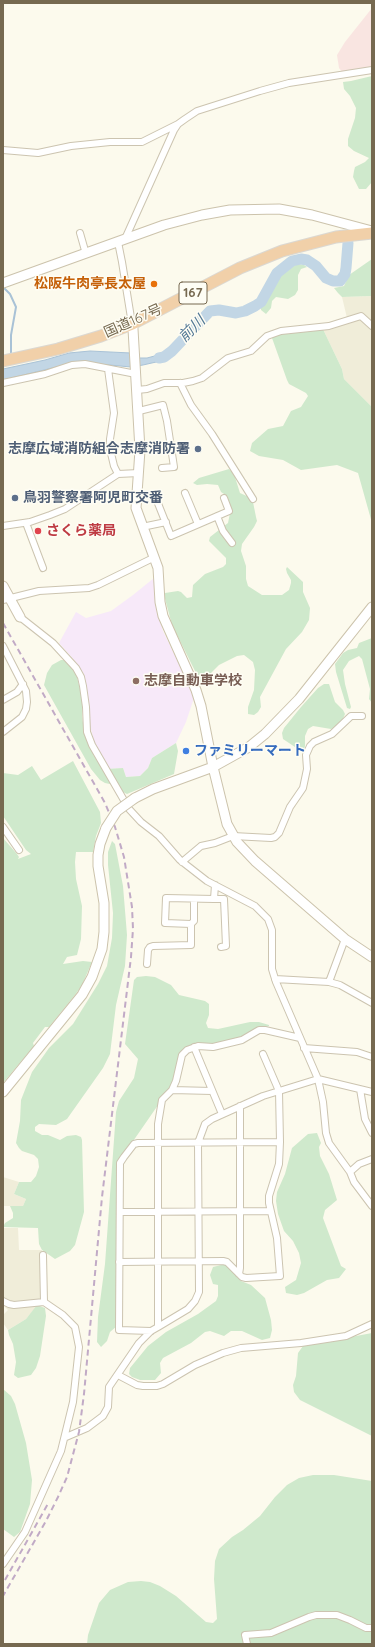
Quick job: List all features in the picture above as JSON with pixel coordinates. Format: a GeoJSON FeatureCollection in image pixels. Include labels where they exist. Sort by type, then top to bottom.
{"type":"FeatureCollection","features":[{"type":"Feature","properties":{"kind":"highway","name":"国道167号"},"geometry":{"type":"LineString","coordinates":[[9,360],[101,336],[132,324],[260,259],[282,251],[336,237],[372,232]]}},
{"type":"Feature","properties":{"kind":"street"},"geometry":{"type":"LineString","coordinates":[[3,150],[38,153],[71,146],[110,142],[142,142],[178,124],[197,111],[260,91],[289,83],[372,70]]}},
{"type":"Feature","properties":{"kind":"street"},"geometry":{"type":"LineString","coordinates":[[178,124],[122,240],[133,329],[139,411],[139,472],[136,508],[158,568],[160,602],[163,616],[196,690],[201,706],[224,816],[233,836],[255,861],[345,939],[372,957]]}},
{"type":"Feature","properties":{"kind":"street"},"geometry":{"type":"LineString","coordinates":[[3,283],[164,225],[202,215],[230,210],[279,209],[312,215],[372,232]]}},
{"type":"Feature","properties":{"kind":"street"},"geometry":{"type":"LineString","coordinates":[[80,233],[86,254]]}},
{"type":"Feature","properties":{"kind":"street"},"geometry":{"type":"LineString","coordinates":[[137,390],[147,389],[164,383],[180,383],[202,378],[228,358],[251,351],[267,336],[274,333],[329,326],[357,317],[364,318],[372,326]]}},
{"type":"Feature","properties":{"kind":"street"},"geometry":{"type":"LineString","coordinates":[[3,383],[45,374],[72,365],[85,364],[108,369],[136,372]]}},
{"type":"Feature","properties":{"kind":"street"},"geometry":{"type":"LineString","coordinates":[[108,369],[114,413],[110,449],[114,466],[118,474]]}},
{"type":"Feature","properties":{"kind":"street"},"geometry":{"type":"LineString","coordinates":[[180,383],[192,405],[254,499]]}},
{"type":"Feature","properties":{"kind":"street"},"geometry":{"type":"LineString","coordinates":[[139,411],[163,405],[174,467],[162,468]]}},
{"type":"Feature","properties":{"kind":"street"},"geometry":{"type":"LineString","coordinates":[[3,526],[26,523],[40,519],[65,509],[118,474],[139,472]]}},
{"type":"Feature","properties":{"kind":"street"},"geometry":{"type":"LineString","coordinates":[[185,493],[198,524]]}},
{"type":"Feature","properties":{"kind":"street"},"geometry":{"type":"LineString","coordinates":[[157,501],[171,536],[229,510],[224,498]]}},
{"type":"Feature","properties":{"kind":"street"},"geometry":{"type":"LineString","coordinates":[[217,516],[223,531],[232,543]]}},
{"type":"Feature","properties":{"kind":"street"},"geometry":{"type":"LineString","coordinates":[[142,527],[166,522]]}},
{"type":"Feature","properties":{"kind":"street"},"geometry":{"type":"LineString","coordinates":[[26,523],[43,568]]}},
{"type":"Feature","properties":{"kind":"street"},"geometry":{"type":"LineString","coordinates":[[6,599],[39,591],[89,588],[154,557]]}},
{"type":"Feature","properties":{"kind":"street"},"geometry":{"type":"LineString","coordinates":[[3,586],[6,599],[20,616],[53,643],[76,668],[81,677],[83,686],[87,732],[92,745],[129,809],[141,822],[159,836],[182,862],[207,881],[255,906],[268,919],[272,930],[272,968],[275,979],[318,1079],[323,1102],[326,1133],[329,1143],[350,1172],[354,1182],[372,1206]]}},
{"type":"Feature","properties":{"kind":"street"},"geometry":{"type":"LineString","coordinates":[[3,1092],[82,995],[92,977],[102,949],[104,932],[104,903],[98,860],[100,844],[106,828],[117,811],[135,798],[213,767],[249,747],[265,734],[299,699],[372,606]]}},
{"type":"Feature","properties":{"kind":"street"},"geometry":{"type":"LineString","coordinates":[[3,732],[25,713],[27,706],[27,697],[23,684],[4,651]]}},
{"type":"Feature","properties":{"kind":"street"},"geometry":{"type":"LineString","coordinates":[[3,700],[17,692],[23,684]]}},
{"type":"Feature","properties":{"kind":"street"},"geometry":{"type":"LineString","coordinates":[[182,862],[201,846],[215,843],[233,836],[275,837],[279,832],[290,807],[303,788],[306,773],[306,755],[310,746],[314,742],[332,734],[351,716],[362,716]]}},
{"type":"Feature","properties":{"kind":"street"},"geometry":{"type":"LineString","coordinates":[[3,827],[19,850]]}},
{"type":"Feature","properties":{"kind":"street"},"geometry":{"type":"LineString","coordinates":[[214,899],[215,885]]}},
{"type":"Feature","properties":{"kind":"street"},"geometry":{"type":"LineString","coordinates":[[191,924],[165,923],[166,898],[224,899],[226,946],[221,947]]}},
{"type":"Feature","properties":{"kind":"street"},"geometry":{"type":"LineString","coordinates":[[147,964],[150,947],[191,945],[191,924],[194,921],[194,899]]}},
{"type":"Feature","properties":{"kind":"street"},"geometry":{"type":"LineString","coordinates":[[329,982],[345,939]]}},
{"type":"Feature","properties":{"kind":"street"},"geometry":{"type":"LineString","coordinates":[[275,979],[329,982],[340,985],[372,1003]]}},
{"type":"Feature","properties":{"kind":"street"},"geometry":{"type":"LineString","coordinates":[[158,1327],[158,1124],[162,1100],[172,1090],[176,1081],[182,1055],[187,1050],[198,1046],[213,1047],[242,1040],[259,1030],[300,1038]]}},
{"type":"Feature","properties":{"kind":"street"},"geometry":{"type":"LineString","coordinates":[[194,1047],[222,1114]]}},
{"type":"Feature","properties":{"kind":"street"},"geometry":{"type":"LineString","coordinates":[[304,1048],[357,1052],[372,1057]]}},
{"type":"Feature","properties":{"kind":"street"},"geometry":{"type":"LineString","coordinates":[[119,1262],[158,1263],[223,1261],[227,1262],[239,1274],[246,1278],[280,1276],[277,1238],[270,1211],[269,1196],[279,1164],[279,1091],[263,1054]]}},
{"type":"Feature","properties":{"kind":"street"},"geometry":{"type":"LineString","coordinates":[[66,1437],[87,1428],[103,1416],[108,1407],[109,1387],[140,1343],[151,1331],[183,1313],[195,1301],[199,1292],[198,1144],[205,1124],[240,1106],[279,1091],[318,1079],[372,1092]]}},
{"type":"Feature","properties":{"kind":"street"},"geometry":{"type":"LineString","coordinates":[[172,1090],[212,1091]]}},
{"type":"Feature","properties":{"kind":"street"},"geometry":{"type":"LineString","coordinates":[[360,1090],[365,1119],[372,1133]]}},
{"type":"Feature","properties":{"kind":"street"},"geometry":{"type":"LineString","coordinates":[[239,1274],[240,1106]]}},
{"type":"Feature","properties":{"kind":"street"},"geometry":{"type":"LineString","coordinates":[[151,1331],[119,1330],[120,1163],[134,1144],[280,1142]]}},
{"type":"Feature","properties":{"kind":"street"},"geometry":{"type":"LineString","coordinates":[[350,1172],[359,1164],[372,1159]]}},
{"type":"Feature","properties":{"kind":"street"},"geometry":{"type":"LineString","coordinates":[[120,1212],[270,1211]]}},
{"type":"Feature","properties":{"kind":"street"},"geometry":{"type":"LineString","coordinates":[[43,1255],[44,1302]]}},
{"type":"Feature","properties":{"kind":"street"},"geometry":{"type":"LineString","coordinates":[[3,1301],[14,1305],[44,1302],[69,1320],[75,1327],[79,1346],[73,1402],[66,1437],[25,1532],[3,1564]]}},
{"type":"Feature","properties":{"kind":"street"},"geometry":{"type":"LineString","coordinates":[[118,1374],[137,1385],[157,1386],[195,1365],[223,1353],[241,1348],[302,1343],[346,1336],[372,1324]]}},
{"type":"Feature","properties":{"kind":"street"},"geometry":{"type":"LineString","coordinates":[[247,1644],[245,1635],[271,1633],[316,1615],[337,1615],[366,1628],[372,1628]]}},
{"type":"Feature","properties":{"kind":"shaded area"},"geometry":{"type":"Polygon","coordinates":[[[372,8],[372,67],[343,73],[339,68],[337,55],[345,42],[372,8]]]}},
{"type":"Feature","properties":{"kind":"shaded area"},"geometry":{"type":"Polygon","coordinates":[[[372,296],[372,407],[344,379],[342,369],[321,325],[347,318],[342,297],[372,296]]]}},
{"type":"Feature","properties":{"kind":"shaded area","name":"志摩自動車学校"},"geometry":{"type":"Polygon","coordinates":[[[154,578],[158,614],[163,631],[193,693],[193,701],[186,722],[176,743],[152,758],[148,768],[140,776],[126,777],[123,768],[110,769],[96,748],[89,722],[87,688],[84,674],[59,643],[76,612],[86,618],[111,611],[154,578]]]}},
{"type":"Feature","properties":{"kind":"shaded area"},"geometry":{"type":"Polygon","coordinates":[[[3,1177],[19,1182],[14,1194],[26,1199],[23,1206],[3,1206],[3,1177]]]}},
{"type":"Feature","properties":{"kind":"shaded area"},"geometry":{"type":"Polygon","coordinates":[[[3,1228],[18,1228],[19,1250],[42,1250],[45,1297],[26,1319],[8,1330],[3,1323],[3,1315],[8,1310],[3,1305],[3,1228]]]}},
{"type":"Feature","properties":{"kind":"green space"},"geometry":{"type":"Polygon","coordinates":[[[372,76],[372,182],[366,189],[359,189],[353,177],[355,167],[365,162],[369,158],[354,151],[348,146],[348,139],[355,118],[356,108],[350,96],[344,89],[343,82],[372,76]]]}},
{"type":"Feature","properties":{"kind":"green space"},"geometry":{"type":"Polygon","coordinates":[[[372,259],[372,296],[342,297],[334,288],[344,286],[349,275],[372,259]]]}},
{"type":"Feature","properties":{"kind":"green space"},"geometry":{"type":"Polygon","coordinates":[[[298,264],[307,267],[301,269],[298,275],[298,290],[295,295],[288,299],[276,297],[272,301],[271,308],[266,314],[261,310],[261,306],[281,273],[298,264]]]}},
{"type":"Feature","properties":{"kind":"green space"},"geometry":{"type":"Polygon","coordinates":[[[321,325],[342,369],[344,379],[372,407],[372,523],[358,473],[337,465],[301,470],[283,460],[259,456],[250,451],[252,443],[268,429],[283,426],[291,411],[301,407],[308,396],[306,393],[289,384],[272,338],[275,335],[321,325]]]}},
{"type":"Feature","properties":{"kind":"green space"},"geometry":{"type":"Polygon","coordinates":[[[229,469],[234,474],[240,493],[251,498],[257,521],[242,544],[241,551],[246,566],[246,579],[248,586],[262,595],[282,595],[289,590],[291,583],[286,569],[287,567],[303,582],[303,592],[310,608],[309,620],[302,632],[286,649],[260,697],[261,707],[254,715],[248,714],[248,707],[254,690],[255,670],[253,662],[244,655],[237,656],[219,665],[201,683],[172,625],[164,595],[165,593],[178,591],[187,598],[192,597],[193,585],[205,574],[223,567],[226,564],[226,558],[209,541],[210,537],[228,523],[231,508],[227,496],[221,492],[218,485],[197,485],[193,483],[199,478],[229,469]]]}},
{"type":"Feature","properties":{"kind":"green space"},"geometry":{"type":"Polygon","coordinates":[[[372,638],[372,703],[369,699],[370,689],[362,659],[359,656],[349,661],[343,670],[351,707],[350,709],[347,708],[335,664],[343,653],[357,648],[359,643],[372,638]]]}},
{"type":"Feature","properties":{"kind":"green space"},"geometry":{"type":"Polygon","coordinates":[[[61,660],[65,660],[73,668],[77,677],[82,697],[84,730],[94,756],[100,765],[106,769],[123,768],[126,777],[140,776],[148,768],[152,758],[176,743],[178,751],[174,774],[127,794],[123,792],[119,786],[105,783],[100,780],[91,769],[44,685],[47,673],[52,665],[61,660]]]}},
{"type":"Feature","properties":{"kind":"green space"},"geometry":{"type":"Polygon","coordinates":[[[324,684],[329,684],[335,702],[345,714],[337,727],[331,729],[313,726],[308,729],[305,736],[304,750],[301,751],[283,739],[282,733],[284,728],[301,707],[318,688],[324,684]]]}},
{"type":"Feature","properties":{"kind":"green space"},"geometry":{"type":"Polygon","coordinates":[[[73,761],[100,812],[101,823],[96,836],[93,852],[76,852],[76,879],[82,906],[81,939],[77,955],[67,957],[63,964],[83,961],[92,962],[82,985],[75,995],[49,1027],[45,1027],[33,1043],[34,1046],[3,1083],[3,838],[17,854],[19,857],[18,859],[31,854],[26,850],[3,816],[3,773],[18,775],[32,766],[41,780],[73,761]]]}},
{"type":"Feature","properties":{"kind":"green space"},"geometry":{"type":"Polygon","coordinates":[[[112,841],[115,844],[123,886],[127,935],[125,966],[116,1005],[110,1054],[103,1068],[67,1119],[56,1125],[39,1124],[35,1127],[35,1131],[42,1135],[48,1135],[60,1140],[67,1136],[76,1135],[81,1137],[82,1140],[84,1212],[75,1245],[70,1251],[55,1259],[42,1250],[39,1244],[38,1228],[3,1227],[5,1223],[13,1218],[13,1213],[10,1206],[23,1206],[26,1199],[14,1194],[19,1182],[31,1182],[36,1176],[39,1167],[38,1159],[34,1155],[22,1151],[16,1143],[20,1121],[21,1100],[32,1072],[49,1048],[73,1024],[98,984],[107,966],[112,938],[113,913],[108,865],[108,852],[112,841]]]}},
{"type":"Feature","properties":{"kind":"green space"},"geometry":{"type":"Polygon","coordinates":[[[137,977],[155,977],[171,985],[179,995],[205,1001],[209,1004],[209,1015],[206,1023],[208,1028],[218,1029],[250,1022],[259,1022],[269,1026],[221,1043],[202,1044],[181,1054],[178,1060],[174,1082],[129,1147],[117,1176],[117,1326],[110,1332],[107,1341],[101,1347],[97,1342],[98,1317],[105,1264],[116,1112],[119,1101],[134,1078],[138,1059],[125,1044],[134,980],[137,977]]]}},
{"type":"Feature","properties":{"kind":"green space"},"geometry":{"type":"Polygon","coordinates":[[[317,1133],[321,1143],[319,1147],[320,1156],[329,1174],[337,1200],[325,1210],[323,1218],[341,1266],[346,1269],[339,1278],[327,1280],[304,1293],[297,1295],[286,1293],[285,1287],[296,1280],[301,1263],[299,1253],[293,1241],[284,1231],[278,1214],[276,1201],[277,1192],[285,1174],[292,1148],[308,1134],[317,1133]]]}},
{"type":"Feature","properties":{"kind":"green space"},"geometry":{"type":"Polygon","coordinates":[[[227,1265],[241,1281],[251,1285],[265,1298],[271,1320],[272,1330],[270,1338],[262,1340],[242,1331],[231,1331],[224,1336],[210,1331],[205,1332],[191,1343],[163,1358],[160,1363],[161,1373],[155,1380],[140,1380],[132,1377],[129,1374],[130,1368],[148,1346],[166,1332],[198,1314],[216,1301],[218,1296],[218,1285],[213,1284],[210,1275],[213,1267],[227,1265]]]}},
{"type":"Feature","properties":{"kind":"green space"},"geometry":{"type":"Polygon","coordinates":[[[37,1305],[45,1308],[46,1316],[40,1356],[36,1368],[31,1375],[18,1378],[14,1375],[16,1362],[13,1344],[8,1330],[26,1319],[37,1305]]]}},
{"type":"Feature","properties":{"kind":"green space"},"geometry":{"type":"Polygon","coordinates":[[[372,1333],[372,1436],[300,1400],[294,1392],[293,1385],[296,1376],[298,1353],[303,1346],[372,1333]]]}},
{"type":"Feature","properties":{"kind":"green space"},"geometry":{"type":"Polygon","coordinates":[[[3,1389],[11,1396],[15,1404],[26,1443],[32,1480],[30,1504],[20,1532],[14,1537],[3,1529],[3,1389]]]}},
{"type":"Feature","properties":{"kind":"green space"},"geometry":{"type":"Polygon","coordinates":[[[313,1475],[334,1475],[372,1481],[372,1644],[87,1644],[88,1635],[99,1603],[110,1590],[128,1582],[150,1582],[160,1586],[176,1596],[206,1622],[213,1623],[217,1619],[214,1579],[215,1561],[219,1549],[260,1516],[287,1485],[299,1478],[313,1475]]]}},
{"type":"Feature","properties":{"kind":"water"},"geometry":{"type":"Polygon","coordinates":[[[171,349],[173,354],[165,360],[143,365],[131,367],[77,362],[3,380],[3,369],[69,353],[90,351],[131,353],[139,358],[147,358],[162,354],[171,349]]]}},
{"type":"Feature","properties":{"kind":"waterway","name":"前川"},"geometry":{"type":"LineString","coordinates":[[159,358],[164,357],[172,351],[210,311],[219,310],[236,313],[245,311],[261,302],[277,273],[292,261],[301,259],[307,260],[316,266],[326,278],[333,281],[340,281],[345,274],[348,243]]}},
{"type":"Feature","properties":{"kind":"waterway"},"geometry":{"type":"LineString","coordinates":[[3,287],[10,294],[16,307],[11,335],[11,355]]}},
{"type":"Feature","properties":{"kind":"railway"},"geometry":{"type":"LineString","coordinates":[[3,623],[105,803],[115,827],[124,857],[132,907],[133,929],[131,957],[102,1197],[84,1394],[79,1432],[67,1477],[58,1497],[3,1596]]}},
{"type":"Feature","properties":{"kind":"railway"},"geometry":{"type":"LineString","coordinates":[[5,1580],[49,1502]]}},
{"type":"Feature","properties":{"kind":"place","name":"松阪牛肉亭長太屋"},"geometry":{"type":"Point","coordinates":[154,284]}},
{"type":"Feature","properties":{"kind":"place","name":"志摩広域消防組合志摩消防署"},"geometry":{"type":"Point","coordinates":[198,449]}},
{"type":"Feature","properties":{"kind":"place","name":"鳥羽警察署阿児町交番"},"geometry":{"type":"Point","coordinates":[15,498]}},
{"type":"Feature","properties":{"kind":"place","name":"さくら薬局"},"geometry":{"type":"Point","coordinates":[38,531]}},
{"type":"Feature","properties":{"kind":"place","name":"志摩自動車学校"},"geometry":{"type":"Point","coordinates":[136,681]}},
{"type":"Feature","properties":{"kind":"place","name":"ファミリーマート"},"geometry":{"type":"Point","coordinates":[186,751]}}]}
